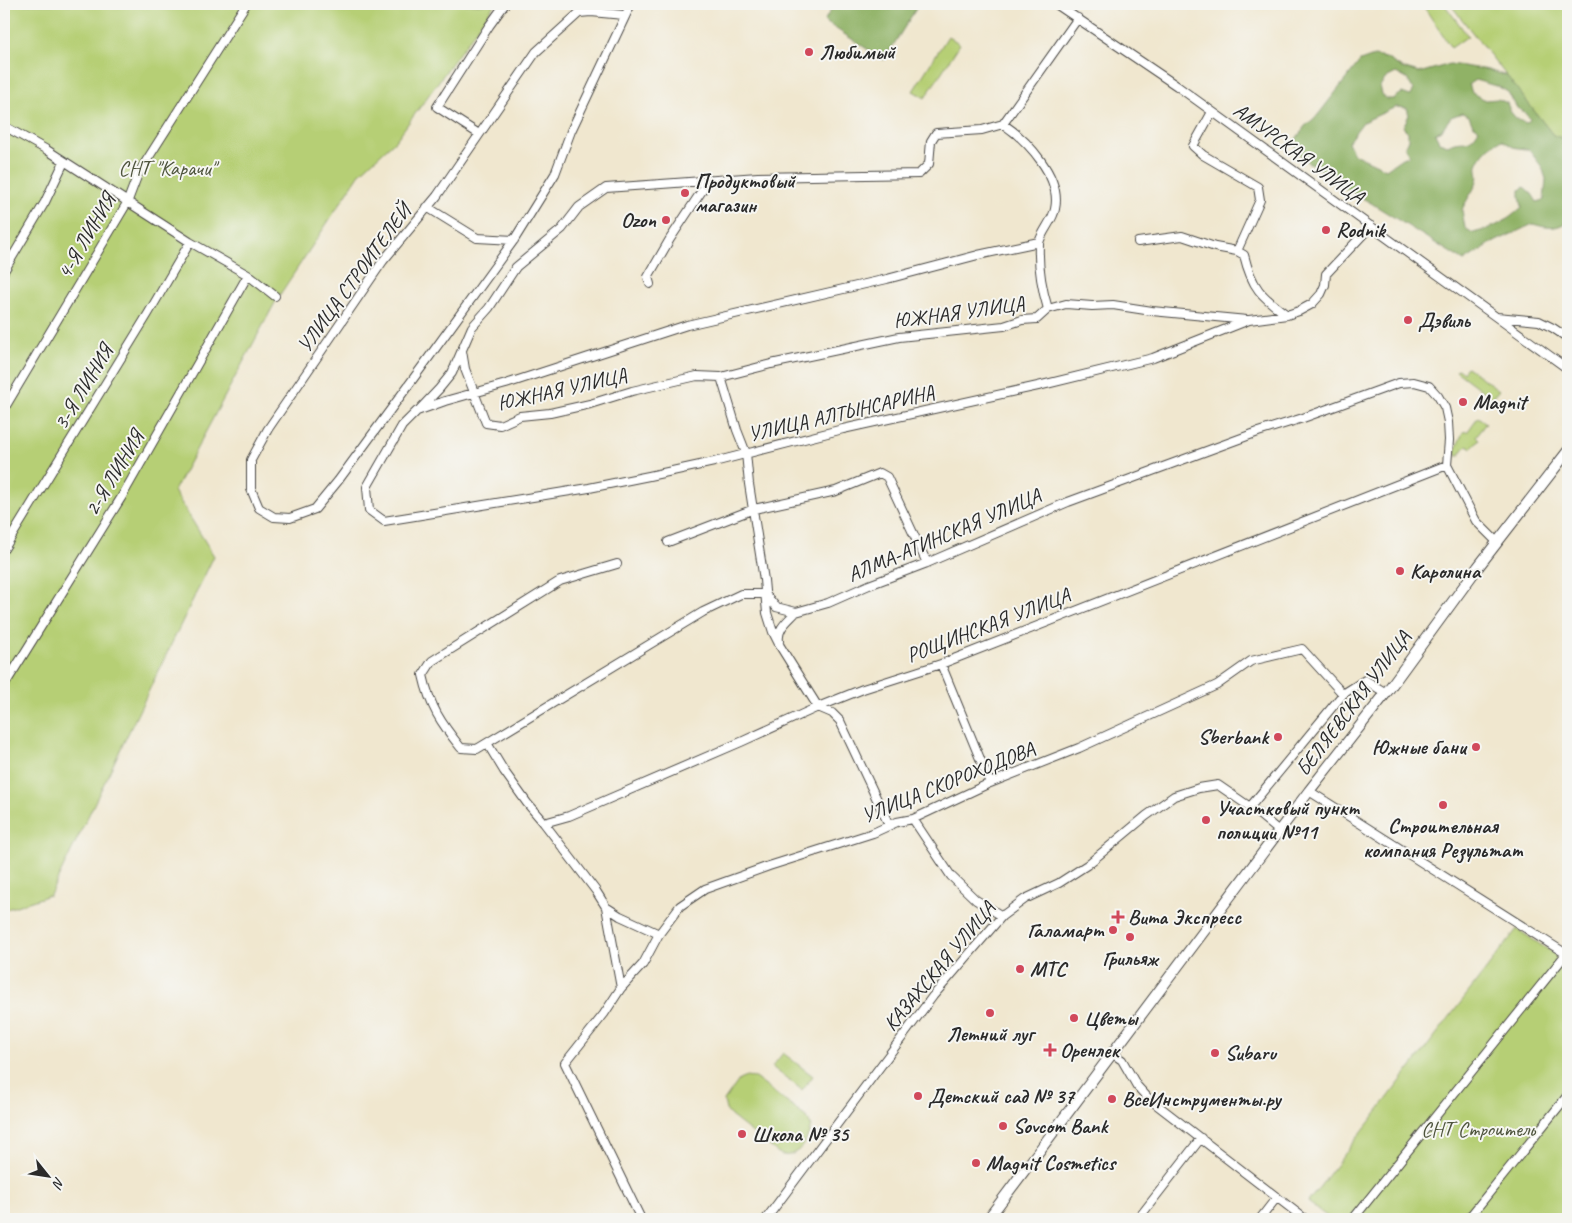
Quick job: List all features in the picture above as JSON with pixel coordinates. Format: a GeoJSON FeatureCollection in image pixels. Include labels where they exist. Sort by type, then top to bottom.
{"type":"FeatureCollection","features":[{"type":"Feature","properties":{"kind":"main road","name":"БЕЛЯЕВСКАЯ УЛИЦА"},"geometry":{"type":"LineString","coordinates":[[988,1219],[1309,791],[1386,693],[1497,542],[1568,451]]}},
{"type":"Feature","properties":{"kind":"street","name":"4-Я ЛИНИЯ"},"geometry":{"type":"LineString","coordinates":[[4,409],[127,203],[138,174],[246,4]]}},
{"type":"Feature","properties":{"kind":"street"},"geometry":{"type":"LineString","coordinates":[[479,134],[437,107],[505,4]]}},
{"type":"Feature","properties":{"kind":"street"},"geometry":{"type":"LineString","coordinates":[[581,4],[579,13],[591,12],[624,15]]}},
{"type":"Feature","properties":{"kind":"street"},"geometry":{"type":"LineString","coordinates":[[427,207],[477,238],[514,240],[555,174],[571,130],[630,4]]}},
{"type":"Feature","properties":{"kind":"street","name":"АМУРСКАЯ УЛИЦА"},"geometry":{"type":"LineString","coordinates":[[1058,4],[1212,112],[1568,369]]}},
{"type":"Feature","properties":{"kind":"street","name":"УЛИЦА СТРОИТЕЛЕЙ"},"geometry":{"type":"LineString","coordinates":[[514,240],[315,509],[290,518],[274,517],[259,508],[251,489],[251,460],[268,429],[382,261],[437,196],[536,52],[579,13]]}},
{"type":"Feature","properties":{"kind":"street"},"geometry":{"type":"LineString","coordinates":[[417,411],[452,373],[472,326],[489,308],[516,267],[562,229],[579,207],[606,188],[710,180],[919,174],[929,164],[931,141],[936,133],[982,130],[1003,124],[1078,18]]}},
{"type":"Feature","properties":{"kind":"street"},"geometry":{"type":"LineString","coordinates":[[1212,112],[1193,146],[1203,155],[1258,187],[1260,200],[1238,251]]}},
{"type":"Feature","properties":{"kind":"street"},"geometry":{"type":"LineString","coordinates":[[1003,124],[1029,146],[1049,174],[1056,192],[1055,209],[1050,224],[1039,242],[1042,286],[1048,309]]}},
{"type":"Feature","properties":{"kind":"street"},"geometry":{"type":"LineString","coordinates":[[5,129],[47,150],[127,203],[248,275],[275,296]]}},
{"type":"Feature","properties":{"kind":"street"},"geometry":{"type":"LineString","coordinates":[[4,271],[44,202],[64,162]]}},
{"type":"Feature","properties":{"kind":"street"},"geometry":{"type":"LineString","coordinates":[[650,284],[648,277],[670,239],[710,180]]}},
{"type":"Feature","properties":{"kind":"street","name":"УЛИЦА АЛТЫНСАРИНА"},"geometry":{"type":"LineString","coordinates":[[417,411],[402,426],[367,487],[369,510],[384,521],[589,488],[714,462],[843,429],[1038,386],[1153,358],[1249,320],[1299,312],[1312,304],[1321,294],[1326,274],[1371,226]]}},
{"type":"Feature","properties":{"kind":"street"},"geometry":{"type":"LineString","coordinates":[[1138,242],[1182,236],[1214,247],[1238,251],[1244,255],[1251,278],[1260,293],[1287,315]]}},
{"type":"Feature","properties":{"kind":"street","name":"3-Я ЛИНИЯ"},"geometry":{"type":"LineString","coordinates":[[4,549],[190,242]]}},
{"type":"Feature","properties":{"kind":"street","name":"ЮЖНАЯ УЛИЦА"},"geometry":{"type":"LineString","coordinates":[[1039,242],[687,325],[474,393],[486,423],[500,425],[520,416],[550,413],[590,404],[632,391],[697,376],[721,377],[771,364],[899,337],[1004,326],[1022,320],[1037,319],[1048,309],[1066,304],[1113,305],[1152,311],[1249,320]]}},
{"type":"Feature","properties":{"kind":"street","name":"2-Я ЛИНИЯ"},"geometry":{"type":"LineString","coordinates":[[4,686],[121,498],[248,275]]}},
{"type":"Feature","properties":{"kind":"street"},"geometry":{"type":"LineString","coordinates":[[1495,317],[1539,321],[1568,338]]}},
{"type":"Feature","properties":{"kind":"street"},"geometry":{"type":"LineString","coordinates":[[417,411],[474,393],[465,369],[462,351]]}},
{"type":"Feature","properties":{"kind":"street"},"geometry":{"type":"LineString","coordinates":[[721,377],[746,453],[767,613],[780,646],[818,708],[832,713],[840,721],[889,825]]}},
{"type":"Feature","properties":{"kind":"street","name":"АЛМА-АТИНСКАЯ УЛИЦА"},"geometry":{"type":"LineString","coordinates":[[796,612],[828,603],[869,585],[928,564],[1068,502],[1258,432],[1400,383],[1414,382],[1428,386],[1438,396],[1445,408],[1449,440],[1448,466]]}},
{"type":"Feature","properties":{"kind":"street"},"geometry":{"type":"LineString","coordinates":[[1448,466],[1476,521],[1497,542]]}},
{"type":"Feature","properties":{"kind":"street","name":"РОЩИНСКАЯ УЛИЦА"},"geometry":{"type":"LineString","coordinates":[[544,823],[569,816],[863,689],[941,664],[1448,466]]}},
{"type":"Feature","properties":{"kind":"street"},"geometry":{"type":"LineString","coordinates":[[668,542],[754,509],[836,491],[880,473],[886,477],[928,564]]}},
{"type":"Feature","properties":{"kind":"street"},"geometry":{"type":"LineString","coordinates":[[617,564],[560,581],[432,661],[423,675],[428,697],[444,727],[461,748],[477,749],[703,612],[741,594],[765,594],[776,607],[796,612],[780,629],[778,635],[780,646]]}},
{"type":"Feature","properties":{"kind":"street","name":"УЛИЦА СКОРОХОДОВА"},"geometry":{"type":"LineString","coordinates":[[641,1219],[565,1063],[604,1014],[621,988],[643,964],[659,934],[680,906],[705,889],[769,866],[873,833],[889,825],[912,819],[990,783],[1079,748],[1217,684],[1251,661],[1302,648],[1343,694]]}},
{"type":"Feature","properties":{"kind":"street"},"geometry":{"type":"LineString","coordinates":[[941,664],[990,783]]}},
{"type":"Feature","properties":{"kind":"street"},"geometry":{"type":"LineString","coordinates":[[1280,830],[1250,806],[1343,694],[1365,680],[1386,693]]}},
{"type":"Feature","properties":{"kind":"street"},"geometry":{"type":"LineString","coordinates":[[487,743],[527,803],[596,891],[606,907],[621,988]]}},
{"type":"Feature","properties":{"kind":"street","name":"КАЗАХСКАЯ УЛИЦА"},"geometry":{"type":"LineString","coordinates":[[766,1219],[933,996],[1002,916],[1025,898],[1059,883],[1088,865],[1146,816],[1174,796],[1199,788],[1218,785],[1250,806]]}},
{"type":"Feature","properties":{"kind":"street"},"geometry":{"type":"LineString","coordinates":[[1309,791],[1567,955],[1355,1218]]}},
{"type":"Feature","properties":{"kind":"street"},"geometry":{"type":"LineString","coordinates":[[912,819],[951,876],[976,900],[1002,916]]}},
{"type":"Feature","properties":{"kind":"street"},"geometry":{"type":"LineString","coordinates":[[606,907],[620,916],[659,934]]}},
{"type":"Feature","properties":{"kind":"street"},"geometry":{"type":"LineString","coordinates":[[1113,1054],[1122,1060],[1137,1086],[1148,1098],[1305,1219]]}},
{"type":"Feature","properties":{"kind":"street"},"geometry":{"type":"LineString","coordinates":[[1468,1219],[1568,1095]]}},
{"type":"Feature","properties":{"kind":"street"},"geometry":{"type":"LineString","coordinates":[[1138,1219],[1201,1138]]}},
{"type":"Feature","properties":{"kind":"street"},"geometry":{"type":"LineString","coordinates":[[1260,1219],[1277,1197]]}},
{"type":"Feature","properties":{"kind":"green space","name":"СНТ \"Карачи\""},"geometry":{"type":"Polygon","coordinates":[[[4,4],[495,4],[396,140],[361,172],[277,299],[174,491],[214,556],[50,895],[4,910],[4,4]]]}},
{"type":"Feature","properties":{"kind":"green space"},"geometry":{"type":"Polygon","coordinates":[[[835,4],[919,4],[884,60],[824,21],[835,4]]]}},
{"type":"Feature","properties":{"kind":"green space"},"geometry":{"type":"Polygon","coordinates":[[[1422,4],[1444,4],[1468,36],[1451,48],[1422,4]]]}},
{"type":"Feature","properties":{"kind":"green space"},"geometry":{"type":"Polygon","coordinates":[[[1450,4],[1568,4],[1568,140],[1553,135],[1450,4]]]}},
{"type":"Feature","properties":{"kind":"green space"},"geometry":{"type":"Polygon","coordinates":[[[948,36],[960,44],[925,98],[913,91],[948,36]]]}},
{"type":"Feature","properties":{"kind":"green space"},"geometry":{"type":"Polygon","coordinates":[[[1374,56],[1386,58],[1402,68],[1419,73],[1450,64],[1488,70],[1507,76],[1553,135],[1568,140],[1568,221],[1559,226],[1551,227],[1533,224],[1490,244],[1464,261],[1343,187],[1323,171],[1303,159],[1296,150],[1296,139],[1305,126],[1317,116],[1360,61],[1374,56]],[[1396,73],[1386,78],[1380,86],[1382,94],[1386,99],[1393,99],[1402,93],[1410,96],[1413,89],[1407,79],[1396,73]],[[1475,80],[1469,84],[1472,93],[1485,100],[1498,99],[1507,103],[1514,116],[1519,120],[1527,123],[1530,119],[1517,108],[1508,92],[1499,87],[1475,80]],[[1396,107],[1363,122],[1348,142],[1354,154],[1386,169],[1402,158],[1409,156],[1405,146],[1408,132],[1403,127],[1409,115],[1407,108],[1396,107]],[[1462,113],[1451,117],[1442,129],[1435,134],[1439,142],[1448,145],[1468,140],[1479,129],[1473,125],[1469,116],[1462,113]],[[1502,140],[1486,150],[1477,165],[1477,181],[1462,210],[1465,228],[1473,233],[1499,224],[1511,217],[1522,207],[1520,190],[1524,187],[1537,202],[1544,200],[1546,179],[1542,167],[1529,150],[1513,147],[1502,140]]]}},
{"type":"Feature","properties":{"kind":"green space"},"geometry":{"type":"Polygon","coordinates":[[[1467,367],[1499,390],[1492,398],[1456,371],[1458,369],[1463,372],[1467,367]]]}},
{"type":"Feature","properties":{"kind":"green space"},"geometry":{"type":"Polygon","coordinates":[[[1478,417],[1486,423],[1476,436],[1479,439],[1472,448],[1467,445],[1458,457],[1455,451],[1463,432],[1468,431],[1478,417]]]}},
{"type":"Feature","properties":{"kind":"green space","name":"СНТ Строитель"},"geometry":{"type":"Polygon","coordinates":[[[1517,929],[1568,963],[1568,1219],[1330,1219],[1308,1202],[1517,929]]]}},
{"type":"Feature","properties":{"kind":"green space"},"geometry":{"type":"Polygon","coordinates":[[[783,1053],[813,1076],[802,1090],[772,1067],[783,1053]]]}},
{"type":"Feature","properties":{"kind":"green space"},"geometry":{"type":"Polygon","coordinates":[[[746,1077],[755,1078],[806,1117],[811,1125],[810,1131],[805,1142],[797,1151],[792,1154],[781,1155],[726,1110],[724,1101],[739,1080],[746,1077]]]}},
{"type":"Feature","properties":{"kind":"place","name":"Любимый"},"geometry":{"type":"Point","coordinates":[809,52]}},
{"type":"Feature","properties":{"kind":"place","name":"Продуктовый магазин"},"geometry":{"type":"Point","coordinates":[685,193]}},
{"type":"Feature","properties":{"kind":"place","name":"Ozon"},"geometry":{"type":"Point","coordinates":[666,220]}},
{"type":"Feature","properties":{"kind":"place","name":"Rodnik"},"geometry":{"type":"Point","coordinates":[1326,230]}},
{"type":"Feature","properties":{"kind":"place","name":"Дэвиль"},"geometry":{"type":"Point","coordinates":[1408,320]}},
{"type":"Feature","properties":{"kind":"place","name":"Magnit"},"geometry":{"type":"Point","coordinates":[1463,402]}},
{"type":"Feature","properties":{"kind":"place","name":"Каролина"},"geometry":{"type":"Point","coordinates":[1400,571]}},
{"type":"Feature","properties":{"kind":"place","name":"Sberbank"},"geometry":{"type":"Point","coordinates":[1278,737]}},
{"type":"Feature","properties":{"kind":"place","name":"Южные бани"},"geometry":{"type":"Point","coordinates":[1476,747]}},
{"type":"Feature","properties":{"kind":"place","name":"Строительная компания Результат"},"geometry":{"type":"Point","coordinates":[1443,805]}},
{"type":"Feature","properties":{"kind":"place","name":"Участковый пункт полиции №11"},"geometry":{"type":"Point","coordinates":[1206,820]}},
{"type":"Feature","properties":{"kind":"place","name":"Вита Экспресс"},"geometry":{"type":"Point","coordinates":[1118,917]}},
{"type":"Feature","properties":{"kind":"place","name":"Галамарт"},"geometry":{"type":"Point","coordinates":[1113,930]}},
{"type":"Feature","properties":{"kind":"place","name":"Грильяж"},"geometry":{"type":"Point","coordinates":[1130,937]}},
{"type":"Feature","properties":{"kind":"place","name":"МТС"},"geometry":{"type":"Point","coordinates":[1020,969]}},
{"type":"Feature","properties":{"kind":"place","name":"Летний луг"},"geometry":{"type":"Point","coordinates":[990,1013]}},
{"type":"Feature","properties":{"kind":"place","name":"Цветы"},"geometry":{"type":"Point","coordinates":[1074,1018]}},
{"type":"Feature","properties":{"kind":"place","name":"Оренлек"},"geometry":{"type":"Point","coordinates":[1050,1050]}},
{"type":"Feature","properties":{"kind":"place","name":"Subaru"},"geometry":{"type":"Point","coordinates":[1215,1053]}},
{"type":"Feature","properties":{"kind":"place","name":"Детский сад № 37"},"geometry":{"type":"Point","coordinates":[918,1096]}},
{"type":"Feature","properties":{"kind":"place","name":"ВсеИнструменты.ру"},"geometry":{"type":"Point","coordinates":[1112,1099]}},
{"type":"Feature","properties":{"kind":"place","name":"Sovcom Bank"},"geometry":{"type":"Point","coordinates":[1003,1126]}},
{"type":"Feature","properties":{"kind":"place","name":"Школа № 35"},"geometry":{"type":"Point","coordinates":[742,1134]}},
{"type":"Feature","properties":{"kind":"place","name":"Magnit Cosmetics"},"geometry":{"type":"Point","coordinates":[976,1163]}}]}
